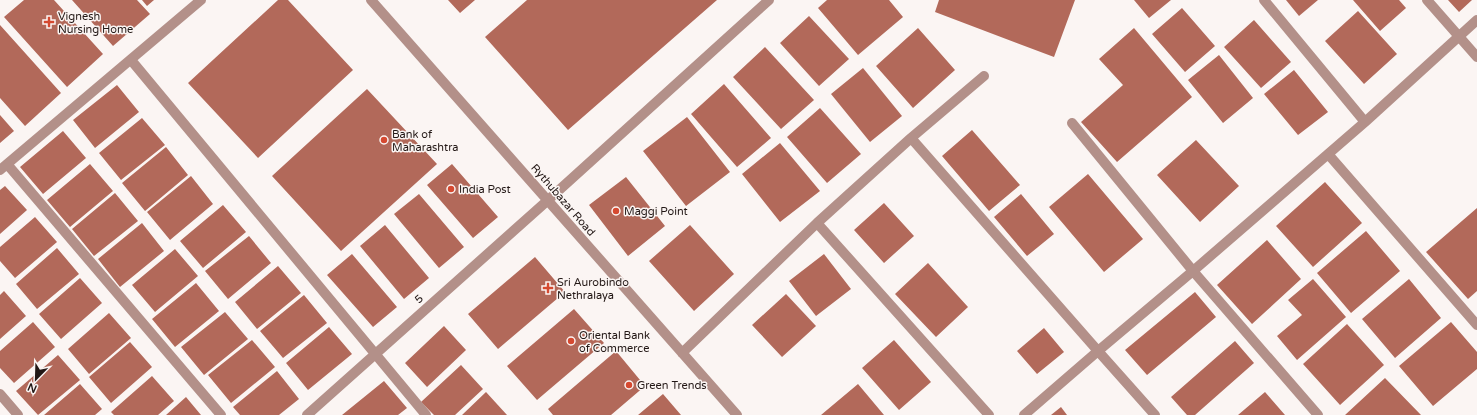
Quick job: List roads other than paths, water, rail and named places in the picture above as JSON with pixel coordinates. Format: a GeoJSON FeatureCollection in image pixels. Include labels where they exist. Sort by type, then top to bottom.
{"type":"FeatureCollection","features":[{"type":"Feature","properties":{"kind":"street"},"geometry":{"type":"LineString","coordinates":[[201,0],[3,167],[221,415]]}},
{"type":"Feature","properties":{"kind":"street","name":"Rythubazar Road"},"geometry":{"type":"LineString","coordinates":[[371,0],[737,415]]}},
{"type":"Feature","properties":{"kind":"street","name":"5"},"geometry":{"type":"LineString","coordinates":[[307,415],[769,0]]}},
{"type":"Feature","properties":{"kind":"street"},"geometry":{"type":"LineString","coordinates":[[1264,0],[1364,122]]}},
{"type":"Feature","properties":{"kind":"street"},"geometry":{"type":"LineString","coordinates":[[1427,0],[1477,57]]}},
{"type":"Feature","properties":{"kind":"street"},"geometry":{"type":"LineString","coordinates":[[1024,415],[1193,272],[1328,154],[1477,20]]}},
{"type":"Feature","properties":{"kind":"street"},"geometry":{"type":"LineString","coordinates":[[131,60],[426,415]]}},
{"type":"Feature","properties":{"kind":"street"},"geometry":{"type":"LineString","coordinates":[[682,353],[817,223],[911,138],[984,76]]}},
{"type":"Feature","properties":{"kind":"street"},"geometry":{"type":"LineString","coordinates":[[1072,123],[1193,272],[1318,415]]}},
{"type":"Feature","properties":{"kind":"street"},"geometry":{"type":"LineString","coordinates":[[911,138],[1156,415]]}},
{"type":"Feature","properties":{"kind":"street"},"geometry":{"type":"LineString","coordinates":[[1328,154],[1477,325]]}},
{"type":"Feature","properties":{"kind":"street"},"geometry":{"type":"LineString","coordinates":[[817,223],[989,415]]}},
{"type":"Feature","properties":{"kind":"street"},"geometry":{"type":"LineString","coordinates":[[0,394],[18,415]]}},
{"type":"Feature","properties":{"kind":"place","name":"Vignesh Nursing Home"},"geometry":{"type":"Point","coordinates":[49,22]}},
{"type":"Feature","properties":{"kind":"place","name":"Bank of Maharashtra"},"geometry":{"type":"Point","coordinates":[384,140]}},
{"type":"Feature","properties":{"kind":"place","name":"India Post"},"geometry":{"type":"Point","coordinates":[451,189]}},
{"type":"Feature","properties":{"kind":"place","name":"Maggi Point"},"geometry":{"type":"Point","coordinates":[616,211]}},
{"type":"Feature","properties":{"kind":"place","name":"Sri Aurobindo Nethralaya"},"geometry":{"type":"Point","coordinates":[548,288]}},
{"type":"Feature","properties":{"kind":"place","name":"Oriental Bank of Commerce"},"geometry":{"type":"Point","coordinates":[571,341]}},
{"type":"Feature","properties":{"kind":"place","name":"Green Trends"},"geometry":{"type":"Point","coordinates":[629,385]}}]}
